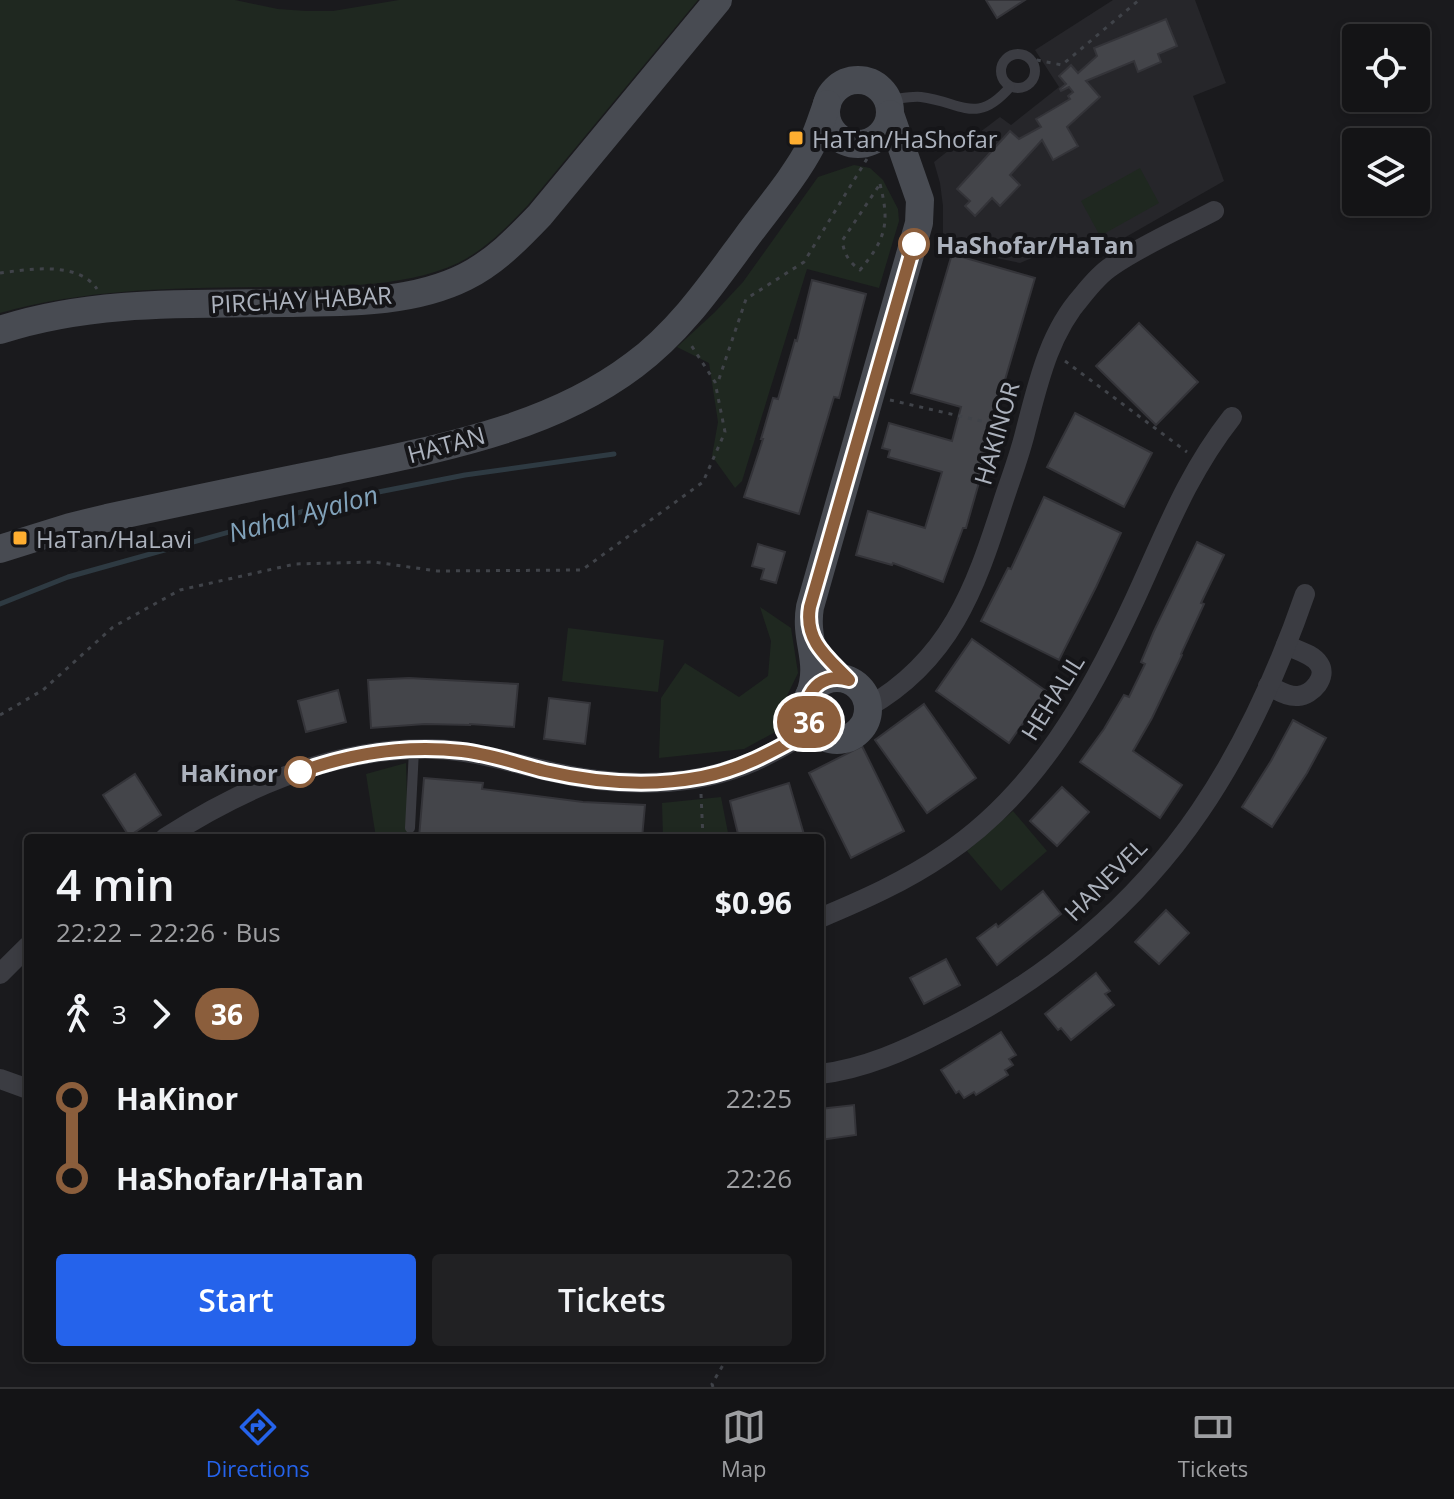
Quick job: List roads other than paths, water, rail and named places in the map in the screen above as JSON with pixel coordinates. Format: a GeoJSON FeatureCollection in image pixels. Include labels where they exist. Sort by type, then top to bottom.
{"type":"FeatureCollection","features":[{"type":"Feature","properties":{"kind":"street","name":"PIRCHAY HABAR"},"geometry":{"type":"LineString","coordinates":[[0,330],[33,321],[142,305],[373,300],[424,291],[464,278],[511,245],[540,215],[718,0]]}},
{"type":"Feature","properties":{"kind":"street"},"geometry":{"type":"LineString","coordinates":[[808,623],[825,656],[866,697],[868,707],[864,725],[849,738],[830,739],[821,735],[813,729],[807,716],[815,666],[808,623],[811,601],[919,223],[920,200],[883,91],[866,80],[856,79],[838,87],[827,104],[830,128],[837,136],[898,164],[912,181]]}},
{"type":"Feature","properties":{"kind":"street","name":"HATAN"},"geometry":{"type":"LineString","coordinates":[[0,549],[107,518],[421,452],[516,425],[606,384],[661,342],[712,285],[795,171],[813,142],[827,104]]}},
{"type":"Feature","properties":{"kind":"street"},"geometry":{"type":"LineString","coordinates":[[860,145],[870,142],[886,129],[889,107]]}},
{"type":"Feature","properties":{"kind":"street","name":"HATAN"},"geometry":{"type":"LineString","coordinates":[[795,171],[818,154],[860,145]]}},
{"type":"Feature","properties":{"kind":"street","name":"HAKINOR"},"geometry":{"type":"LineString","coordinates":[[868,707],[914,675],[954,623],[984,560],[1050,349],[1057,332],[1080,297],[1109,267],[1214,211]]}},
{"type":"Feature","properties":{"kind":"street","name":"HEHALIL"},"geometry":{"type":"LineString","coordinates":[[824,916],[904,880],[946,853],[983,825],[1048,755],[1098,676],[1174,510],[1200,462],[1232,417]]}},
{"type":"Feature","properties":{"kind":"street","name":"HANEVEL"},"geometry":{"type":"LineString","coordinates":[[824,1073],[857,1067],[917,1044],[966,1020],[1016,990],[1097,928],[1153,870],[1200,811],[1251,722],[1305,594]]}},
{"type":"Feature","properties":{"kind":"street"},"geometry":{"type":"LineString","coordinates":[[1268,686],[1286,695],[1298,696],[1314,689],[1319,681],[1322,672],[1319,663],[1286,645]]}},
{"type":"Feature","properties":{"kind":"street"},"geometry":{"type":"LineString","coordinates":[[809,697],[814,688],[826,680],[849,680]]}},
{"type":"Feature","properties":{"kind":"street"},"geometry":{"type":"LineString","coordinates":[[171,834],[234,799],[317,765],[358,755],[392,750],[464,751],[576,777],[652,783],[700,778],[736,769],[813,729]]}},
{"type":"Feature","properties":{"kind":"street"},"geometry":{"type":"LineString","coordinates":[[0,974],[24,950]]}},
{"type":"Feature","properties":{"kind":"street"},"geometry":{"type":"LineString","coordinates":[[0,1079],[24,1088]]}},
{"type":"Feature","properties":{"kind":"lane"},"geometry":{"type":"LineString","coordinates":[[1017,54],[1027,58],[1034,66],[1033,77],[1021,88],[1010,87],[1001,73],[1007,58],[1017,54]]}},
{"type":"Feature","properties":{"kind":"lane"},"geometry":{"type":"LineString","coordinates":[[889,107],[921,97],[962,108],[979,109],[988,107],[1010,87]]}},
{"type":"Feature","properties":{"kind":"lane"},"geometry":{"type":"LineString","coordinates":[[410,828],[414,750]]}},
{"type":"Feature","properties":{"kind":"waterway","name":"Nahal Ayalon"},"geometry":{"type":"LineString","coordinates":[[0,604],[68,577],[358,496],[465,475],[614,454]]}},
{"type":"Feature","properties":{"kind":"place","name":"HaTan/HaShofar"},"geometry":{"type":"Point","coordinates":[796,138]}},
{"type":"Feature","properties":{"kind":"place","name":"HaShofar/HaTan"},"geometry":{"type":"Point","coordinates":[914,244]}},
{"type":"Feature","properties":{"kind":"place","name":"HaTan/HaLavi"},"geometry":{"type":"Point","coordinates":[20,538]}},
{"type":"Feature","properties":{"kind":"place","name":"HaKinor"},"geometry":{"type":"Point","coordinates":[300,772]}}]}
